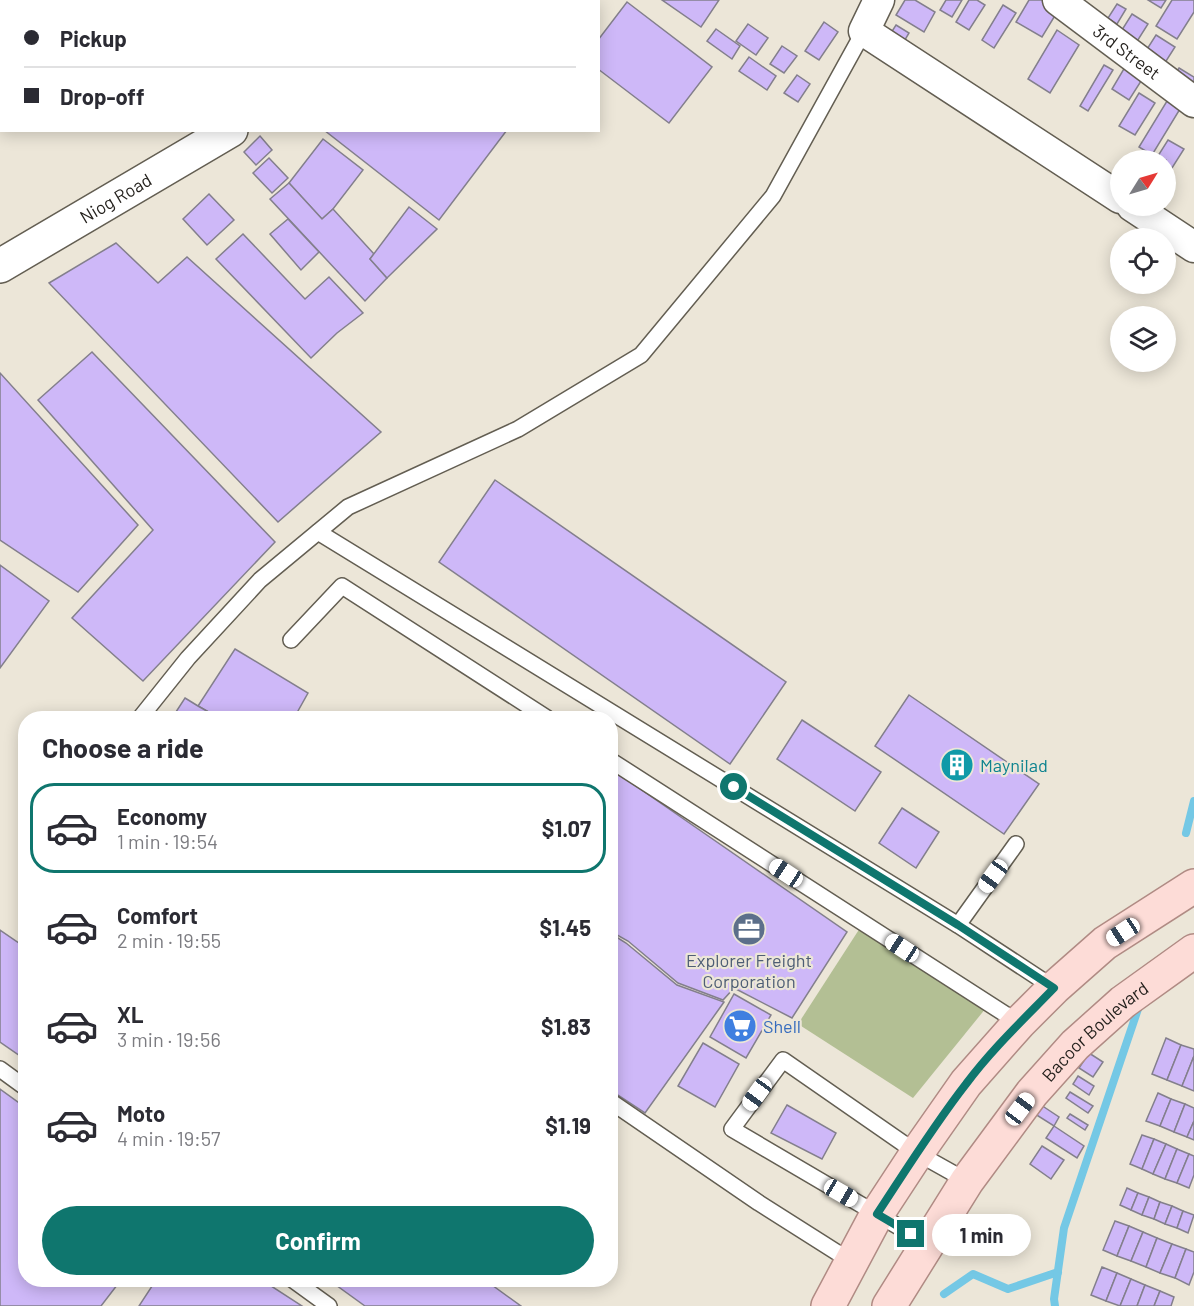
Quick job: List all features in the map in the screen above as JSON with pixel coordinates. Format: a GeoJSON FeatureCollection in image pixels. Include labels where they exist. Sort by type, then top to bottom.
{"type":"FeatureCollection","features":[{"type":"Feature","properties":{"kind":"main road"},"geometry":{"type":"LineString","coordinates":[[828,1306],[877,1214],[966,1083],[1019,1023],[1105,943],[1194,886]]}},
{"type":"Feature","properties":{"kind":"main road","name":"Bacoor Boulevard"},"geometry":{"type":"LineString","coordinates":[[889,1306],[967,1181],[1032,1094],[1075,1045],[1123,1002],[1194,951]]}},
{"type":"Feature","properties":{"kind":"street"},"geometry":{"type":"LineString","coordinates":[[879,0],[864,31],[1110,191]]}},
{"type":"Feature","properties":{"kind":"street","name":"3rd Street"},"geometry":{"type":"LineString","coordinates":[[1058,0],[1194,102]]}},
{"type":"Feature","properties":{"kind":"street","name":"Niog Road"},"geometry":{"type":"LineString","coordinates":[[0,266],[228,132]]}},
{"type":"Feature","properties":{"kind":"street"},"geometry":{"type":"LineString","coordinates":[[1147,216],[1194,247]]}},
{"type":"Feature","properties":{"kind":"lane"},"geometry":{"type":"LineString","coordinates":[[146,711],[188,658],[260,580],[348,507],[518,429],[641,355],[773,196],[864,31]]}},
{"type":"Feature","properties":{"kind":"lane"},"geometry":{"type":"LineString","coordinates":[[318,532],[610,711]]}},
{"type":"Feature","properties":{"kind":"lane"},"geometry":{"type":"LineString","coordinates":[[291,640],[342,586],[536,711]]}},
{"type":"Feature","properties":{"kind":"lane"},"geometry":{"type":"LineString","coordinates":[[618,716],[958,925],[1054,988]]}},
{"type":"Feature","properties":{"kind":"lane"},"geometry":{"type":"LineString","coordinates":[[618,764],[1019,1023]]}},
{"type":"Feature","properties":{"kind":"lane"},"geometry":{"type":"LineString","coordinates":[[958,925],[1016,844]]}},
{"type":"Feature","properties":{"kind":"lane"},"geometry":{"type":"LineString","coordinates":[[928,1244],[732,1129],[783,1060],[917,1153],[967,1181]]}},
{"type":"Feature","properties":{"kind":"lane"},"geometry":{"type":"LineString","coordinates":[[0,1069],[18,1082]]}},
{"type":"Feature","properties":{"kind":"lane"},"geometry":{"type":"LineString","coordinates":[[618,1106],[759,1203],[852,1262]]}},
{"type":"Feature","properties":{"kind":"lane"},"geometry":{"type":"LineString","coordinates":[[302,1287],[329,1306]]}},
{"type":"Feature","properties":{"kind":"green space"},"geometry":{"type":"Polygon","coordinates":[[[860,928],[986,1008],[913,1098],[798,1024],[860,928]]]}},
{"type":"Feature","properties":{"kind":"building"},"geometry":{"type":"Polygon","coordinates":[[[662,0],[719,0],[701,27],[662,0]]]}},
{"type":"Feature","properties":{"kind":"building"},"geometry":{"type":"Polygon","coordinates":[[[905,0],[915,0],[935,12],[924,32],[896,15],[905,0]]]}},
{"type":"Feature","properties":{"kind":"building"},"geometry":{"type":"Polygon","coordinates":[[[946,0],[962,0],[952,17],[940,10],[946,0]]]}},
{"type":"Feature","properties":{"kind":"building"},"geometry":{"type":"Polygon","coordinates":[[[969,0],[977,0],[985,5],[969,30],[956,22],[969,0]]]}},
{"type":"Feature","properties":{"kind":"building"},"geometry":{"type":"Polygon","coordinates":[[[1029,0],[1044,0],[1059,9],[1042,37],[1016,22],[1029,0]]]}},
{"type":"Feature","properties":{"kind":"building"},"geometry":{"type":"Polygon","coordinates":[[[1148,0],[1166,0],[1161,8],[1148,0]]]}},
{"type":"Feature","properties":{"kind":"building"},"geometry":{"type":"Polygon","coordinates":[[[1172,0],[1194,0],[1194,12],[1177,39],[1156,26],[1172,0]]]}},
{"type":"Feature","properties":{"kind":"building"},"geometry":{"type":"Polygon","coordinates":[[[627,2],[712,67],[669,123],[600,71],[600,37],[627,2]]]}},
{"type":"Feature","properties":{"kind":"building"},"geometry":{"type":"Polygon","coordinates":[[[1117,4],[1126,9],[1117,24],[1108,18],[1117,4]]]}},
{"type":"Feature","properties":{"kind":"building"},"geometry":{"type":"Polygon","coordinates":[[[1003,5],[1016,13],[994,48],[982,40],[1003,5]]]}},
{"type":"Feature","properties":{"kind":"building"},"geometry":{"type":"Polygon","coordinates":[[[1132,14],[1148,24],[1136,43],[1120,33],[1132,14]]]}},
{"type":"Feature","properties":{"kind":"building"},"geometry":{"type":"Polygon","coordinates":[[[824,22],[838,32],[819,60],[805,51],[824,22]]]}},
{"type":"Feature","properties":{"kind":"building"},"geometry":{"type":"Polygon","coordinates":[[[748,24],[768,38],[756,55],[736,41],[748,24]]]}},
{"type":"Feature","properties":{"kind":"building"},"geometry":{"type":"Polygon","coordinates":[[[896,25],[909,33],[902,45],[889,36],[896,25]]]}},
{"type":"Feature","properties":{"kind":"building"},"geometry":{"type":"Polygon","coordinates":[[[716,29],[740,46],[732,59],[707,41],[716,29]]]}},
{"type":"Feature","properties":{"kind":"building"},"geometry":{"type":"Polygon","coordinates":[[[1057,30],[1079,45],[1050,93],[1028,79],[1057,30]]]}},
{"type":"Feature","properties":{"kind":"building"},"geometry":{"type":"Polygon","coordinates":[[[1156,35],[1175,47],[1161,69],[1142,57],[1156,35]]]}},
{"type":"Feature","properties":{"kind":"building"},"geometry":{"type":"Polygon","coordinates":[[[782,46],[797,56],[784,73],[770,64],[782,46]]]}},
{"type":"Feature","properties":{"kind":"building"},"geometry":{"type":"Polygon","coordinates":[[[749,57],[776,76],[767,90],[739,71],[749,57]]]}},
{"type":"Feature","properties":{"kind":"building"},"geometry":{"type":"Polygon","coordinates":[[[1104,65],[1113,70],[1088,111],[1080,106],[1104,65]]]}},
{"type":"Feature","properties":{"kind":"building"},"geometry":{"type":"Polygon","coordinates":[[[1125,67],[1143,78],[1129,100],[1112,89],[1125,67]]]}},
{"type":"Feature","properties":{"kind":"building"},"geometry":{"type":"Polygon","coordinates":[[[1179,68],[1194,77],[1194,97],[1170,82],[1179,68]]]}},
{"type":"Feature","properties":{"kind":"building"},"geometry":{"type":"Polygon","coordinates":[[[797,75],[810,84],[798,102],[784,93],[797,75]]]}},
{"type":"Feature","properties":{"kind":"building"},"geometry":{"type":"Polygon","coordinates":[[[1139,93],[1155,103],[1135,135],[1119,126],[1139,93]]]}},
{"type":"Feature","properties":{"kind":"building"},"geometry":{"type":"Polygon","coordinates":[[[1167,101],[1180,109],[1155,150],[1144,150],[1139,147],[1167,101]]]}},
{"type":"Feature","properties":{"kind":"building"},"geometry":{"type":"Polygon","coordinates":[[[327,132],[505,132],[439,220],[327,132]]]}},
{"type":"Feature","properties":{"kind":"building"},"geometry":{"type":"Polygon","coordinates":[[[260,136],[272,150],[256,165],[244,152],[260,136]]]}},
{"type":"Feature","properties":{"kind":"building"},"geometry":{"type":"Polygon","coordinates":[[[323,139],[363,170],[333,209],[322,219],[289,183],[323,139]]]}},
{"type":"Feature","properties":{"kind":"building"},"geometry":{"type":"Polygon","coordinates":[[[1168,140],[1184,149],[1176,162],[1176,150],[1162,150],[1168,140]]]}},
{"type":"Feature","properties":{"kind":"building"},"geometry":{"type":"Polygon","coordinates":[[[269,158],[288,178],[272,193],[253,173],[269,158]]]}},
{"type":"Feature","properties":{"kind":"building"},"geometry":{"type":"Polygon","coordinates":[[[289,183],[322,219],[333,209],[374,254],[370,259],[387,278],[365,301],[270,199],[289,183]]]}},
{"type":"Feature","properties":{"kind":"building"},"geometry":{"type":"Polygon","coordinates":[[[209,194],[234,220],[207,245],[183,219],[209,194]]]}},
{"type":"Feature","properties":{"kind":"building"},"geometry":{"type":"Polygon","coordinates":[[[409,207],[437,229],[387,278],[370,259],[409,207]]]}},
{"type":"Feature","properties":{"kind":"building"},"geometry":{"type":"Polygon","coordinates":[[[288,219],[319,252],[301,270],[270,234],[288,219]]]}},
{"type":"Feature","properties":{"kind":"building"},"geometry":{"type":"Polygon","coordinates":[[[243,234],[305,299],[329,277],[363,313],[337,333],[311,358],[216,259],[243,234]]]}},
{"type":"Feature","properties":{"kind":"building"},"geometry":{"type":"Polygon","coordinates":[[[116,243],[158,283],[187,257],[381,432],[278,522],[49,283],[116,243]]]}},
{"type":"Feature","properties":{"kind":"building"},"geometry":{"type":"Polygon","coordinates":[[[92,352],[275,542],[143,681],[72,618],[153,530],[38,400],[92,352]]]}},
{"type":"Feature","properties":{"kind":"building"},"geometry":{"type":"Polygon","coordinates":[[[0,373],[138,525],[78,592],[0,540],[0,373]]]}},
{"type":"Feature","properties":{"kind":"building"},"geometry":{"type":"Polygon","coordinates":[[[495,480],[786,682],[730,764],[439,562],[495,480]]]}},
{"type":"Feature","properties":{"kind":"building"},"geometry":{"type":"Polygon","coordinates":[[[0,565],[49,601],[0,668],[0,565]]]}},
{"type":"Feature","properties":{"kind":"building"},"geometry":{"type":"Polygon","coordinates":[[[235,649],[308,693],[298,711],[207,711],[198,706],[235,649]]]}},
{"type":"Feature","properties":{"kind":"building","name":"Maynilad"},"geometry":{"type":"Polygon","coordinates":[[[909,695],[1039,784],[1004,834],[875,746],[909,695]]]}},
{"type":"Feature","properties":{"kind":"building"},"geometry":{"type":"Polygon","coordinates":[[[185,698],[207,711],[177,711],[185,698]]]}},
{"type":"Feature","properties":{"kind":"building"},"geometry":{"type":"Polygon","coordinates":[[[802,720],[881,772],[855,811],[777,759],[802,720]]]}},
{"type":"Feature","properties":{"kind":"building"},"geometry":{"type":"Polygon","coordinates":[[[618,774],[847,932],[792,1018],[734,988],[723,1000],[678,983],[628,941],[618,935],[618,774]]]}},
{"type":"Feature","properties":{"kind":"building"},"geometry":{"type":"Polygon","coordinates":[[[902,808],[939,832],[916,868],[879,843],[902,808]]]}},
{"type":"Feature","properties":{"kind":"building"},"geometry":{"type":"Polygon","coordinates":[[[0,930],[18,942],[18,1054],[0,1042],[0,930]]]}},
{"type":"Feature","properties":{"kind":"building"},"geometry":{"type":"Polygon","coordinates":[[[618,938],[677,985],[724,1002],[645,1113],[618,1095],[618,938]]]}},
{"type":"Feature","properties":{"kind":"building","name":"Shell"},"geometry":{"type":"Polygon","coordinates":[[[734,994],[771,1015],[746,1058],[710,1037],[734,994]]]}},
{"type":"Feature","properties":{"kind":"building"},"geometry":{"type":"Polygon","coordinates":[[[1166,1038],[1181,1045],[1167,1080],[1152,1074],[1166,1038]]]}},
{"type":"Feature","properties":{"kind":"building"},"geometry":{"type":"Polygon","coordinates":[[[703,1043],[739,1064],[715,1107],[678,1086],[703,1043]]]}},
{"type":"Feature","properties":{"kind":"building"},"geometry":{"type":"Polygon","coordinates":[[[1181,1045],[1194,1049],[1194,1056],[1182,1086],[1167,1080],[1181,1045]]]}},
{"type":"Feature","properties":{"kind":"building"},"geometry":{"type":"Polygon","coordinates":[[[1089,1053],[1103,1062],[1093,1077],[1079,1068],[1089,1053]]]}},
{"type":"Feature","properties":{"kind":"building"},"geometry":{"type":"Polygon","coordinates":[[[1194,1056],[1194,1091],[1182,1086],[1194,1056]]]}},
{"type":"Feature","properties":{"kind":"building"},"geometry":{"type":"Polygon","coordinates":[[[1078,1076],[1094,1086],[1089,1095],[1073,1084],[1078,1076]]]}},
{"type":"Feature","properties":{"kind":"building"},"geometry":{"type":"Polygon","coordinates":[[[0,1089],[18,1102],[18,1287],[116,1287],[101,1306],[0,1306],[0,1089]]]}},
{"type":"Feature","properties":{"kind":"building"},"geometry":{"type":"Polygon","coordinates":[[[1070,1092],[1093,1106],[1088,1113],[1066,1098],[1070,1092]]]}},
{"type":"Feature","properties":{"kind":"building"},"geometry":{"type":"Polygon","coordinates":[[[1158,1093],[1171,1099],[1160,1126],[1146,1121],[1158,1093]]]}},
{"type":"Feature","properties":{"kind":"building"},"geometry":{"type":"Polygon","coordinates":[[[1171,1099],[1185,1104],[1174,1132],[1160,1126],[1171,1099]]]}},
{"type":"Feature","properties":{"kind":"building"},"geometry":{"type":"Polygon","coordinates":[[[1185,1104],[1194,1108],[1194,1121],[1187,1137],[1174,1132],[1185,1104]]]}},
{"type":"Feature","properties":{"kind":"building"},"geometry":{"type":"Polygon","coordinates":[[[787,1105],[836,1133],[822,1159],[771,1133],[787,1105]]]}},
{"type":"Feature","properties":{"kind":"building"},"geometry":{"type":"Polygon","coordinates":[[[1041,1105],[1059,1117],[1054,1126],[1035,1114],[1041,1105]]]}},
{"type":"Feature","properties":{"kind":"building"},"geometry":{"type":"Polygon","coordinates":[[[1070,1114],[1088,1125],[1085,1130],[1067,1118],[1070,1114]]]}},
{"type":"Feature","properties":{"kind":"building"},"geometry":{"type":"Polygon","coordinates":[[[1194,1121],[1194,1140],[1187,1137],[1194,1121]]]}},
{"type":"Feature","properties":{"kind":"building"},"geometry":{"type":"Polygon","coordinates":[[[1054,1126],[1084,1146],[1077,1158],[1046,1138],[1054,1126]]]}},
{"type":"Feature","properties":{"kind":"building"},"geometry":{"type":"Polygon","coordinates":[[[1142,1135],[1154,1139],[1142,1169],[1130,1164],[1142,1135]]]}},
{"type":"Feature","properties":{"kind":"building"},"geometry":{"type":"Polygon","coordinates":[[[1154,1139],[1166,1144],[1153,1174],[1142,1169],[1154,1139]]]}},
{"type":"Feature","properties":{"kind":"building"},"geometry":{"type":"Polygon","coordinates":[[[1166,1144],[1177,1149],[1165,1179],[1153,1174],[1166,1144]]]}},
{"type":"Feature","properties":{"kind":"building"},"geometry":{"type":"Polygon","coordinates":[[[1042,1146],[1064,1160],[1051,1179],[1030,1164],[1042,1146]]]}},
{"type":"Feature","properties":{"kind":"building"},"geometry":{"type":"Polygon","coordinates":[[[1177,1149],[1189,1154],[1177,1183],[1165,1179],[1177,1149]]]}},
{"type":"Feature","properties":{"kind":"building"},"geometry":{"type":"Polygon","coordinates":[[[1189,1154],[1194,1156],[1194,1175],[1189,1188],[1177,1183],[1189,1154]]]}},
{"type":"Feature","properties":{"kind":"building"},"geometry":{"type":"Polygon","coordinates":[[[1127,1188],[1138,1193],[1131,1210],[1120,1205],[1127,1188]]]}},
{"type":"Feature","properties":{"kind":"building"},"geometry":{"type":"Polygon","coordinates":[[[1138,1193],[1149,1197],[1142,1215],[1131,1210],[1138,1193]]]}},
{"type":"Feature","properties":{"kind":"building"},"geometry":{"type":"Polygon","coordinates":[[[1149,1197],[1160,1202],[1154,1219],[1142,1215],[1149,1197]]]}},
{"type":"Feature","properties":{"kind":"building"},"geometry":{"type":"Polygon","coordinates":[[[1160,1202],[1172,1206],[1165,1224],[1154,1219],[1160,1202]]]}},
{"type":"Feature","properties":{"kind":"building"},"geometry":{"type":"Polygon","coordinates":[[[1172,1206],[1183,1211],[1177,1228],[1165,1224],[1172,1206]]]}},
{"type":"Feature","properties":{"kind":"building"},"geometry":{"type":"Polygon","coordinates":[[[1183,1211],[1194,1215],[1188,1233],[1177,1228],[1183,1211]]]}},
{"type":"Feature","properties":{"kind":"building"},"geometry":{"type":"Polygon","coordinates":[[[1115,1221],[1129,1226],[1117,1256],[1103,1250],[1115,1221]]]}},
{"type":"Feature","properties":{"kind":"building"},"geometry":{"type":"Polygon","coordinates":[[[1129,1226],[1143,1232],[1131,1261],[1117,1256],[1129,1226]]]}},
{"type":"Feature","properties":{"kind":"building"},"geometry":{"type":"Polygon","coordinates":[[[1143,1232],[1157,1238],[1146,1267],[1131,1261],[1143,1232]]]}},
{"type":"Feature","properties":{"kind":"building"},"geometry":{"type":"Polygon","coordinates":[[[1157,1238],[1172,1244],[1160,1273],[1146,1267],[1157,1238]]]}},
{"type":"Feature","properties":{"kind":"building"},"geometry":{"type":"Polygon","coordinates":[[[1172,1244],[1186,1249],[1175,1278],[1160,1273],[1172,1244]]]}},
{"type":"Feature","properties":{"kind":"building"},"geometry":{"type":"Polygon","coordinates":[[[1186,1249],[1194,1252],[1194,1272],[1189,1285],[1175,1278],[1186,1249]]]}},
{"type":"Feature","properties":{"kind":"building"},"geometry":{"type":"Polygon","coordinates":[[[1102,1267],[1117,1273],[1106,1301],[1091,1295],[1102,1267]]]}},
{"type":"Feature","properties":{"kind":"building"},"geometry":{"type":"Polygon","coordinates":[[[1117,1273],[1131,1279],[1120,1306],[1106,1301],[1117,1273]]]}},
{"type":"Feature","properties":{"kind":"building"},"geometry":{"type":"Polygon","coordinates":[[[1131,1279],[1145,1285],[1137,1306],[1120,1306],[1131,1279]]]}},
{"type":"Feature","properties":{"kind":"building"},"geometry":{"type":"Polygon","coordinates":[[[1145,1285],[1160,1291],[1154,1306],[1137,1306],[1145,1285]]]}},
{"type":"Feature","properties":{"kind":"building"},"geometry":{"type":"Polygon","coordinates":[[[151,1287],[273,1287],[302,1306],[139,1306],[151,1287]]]}},
{"type":"Feature","properties":{"kind":"building"},"geometry":{"type":"Polygon","coordinates":[[[339,1287],[495,1287],[521,1306],[365,1306],[339,1287]]]}},
{"type":"Feature","properties":{"kind":"building"},"geometry":{"type":"Polygon","coordinates":[[[1160,1291],[1174,1297],[1171,1306],[1154,1306],[1160,1291]]]}},
{"type":"Feature","properties":{"kind":"waterway"},"geometry":{"type":"LineString","coordinates":[[1186,833],[1194,801]]}},
{"type":"Feature","properties":{"kind":"waterway"},"geometry":{"type":"LineString","coordinates":[[1055,1306],[1064,1228],[1138,1009]]}},
{"type":"Feature","properties":{"kind":"waterway"},"geometry":{"type":"LineString","coordinates":[[944,1294],[973,1274],[1008,1289],[1058,1272]]}},
{"type":"Feature","properties":{"kind":"place","name":"Maynilad"},"geometry":{"type":"Point","coordinates":[957,765]}},
{"type":"Feature","properties":{"kind":"place","name":"Explorer Freight Corporation"},"geometry":{"type":"Point","coordinates":[749,929]}},
{"type":"Feature","properties":{"kind":"place","name":"Shell"},"geometry":{"type":"Point","coordinates":[740,1026]}},
{"type":"Feature","properties":{"kind":"route"},"geometry":{"type":"LineString","coordinates":[[734,787],[958,925],[1054,988],[1019,1023],[966,1083],[877,1214],[911,1234]]}}]}
